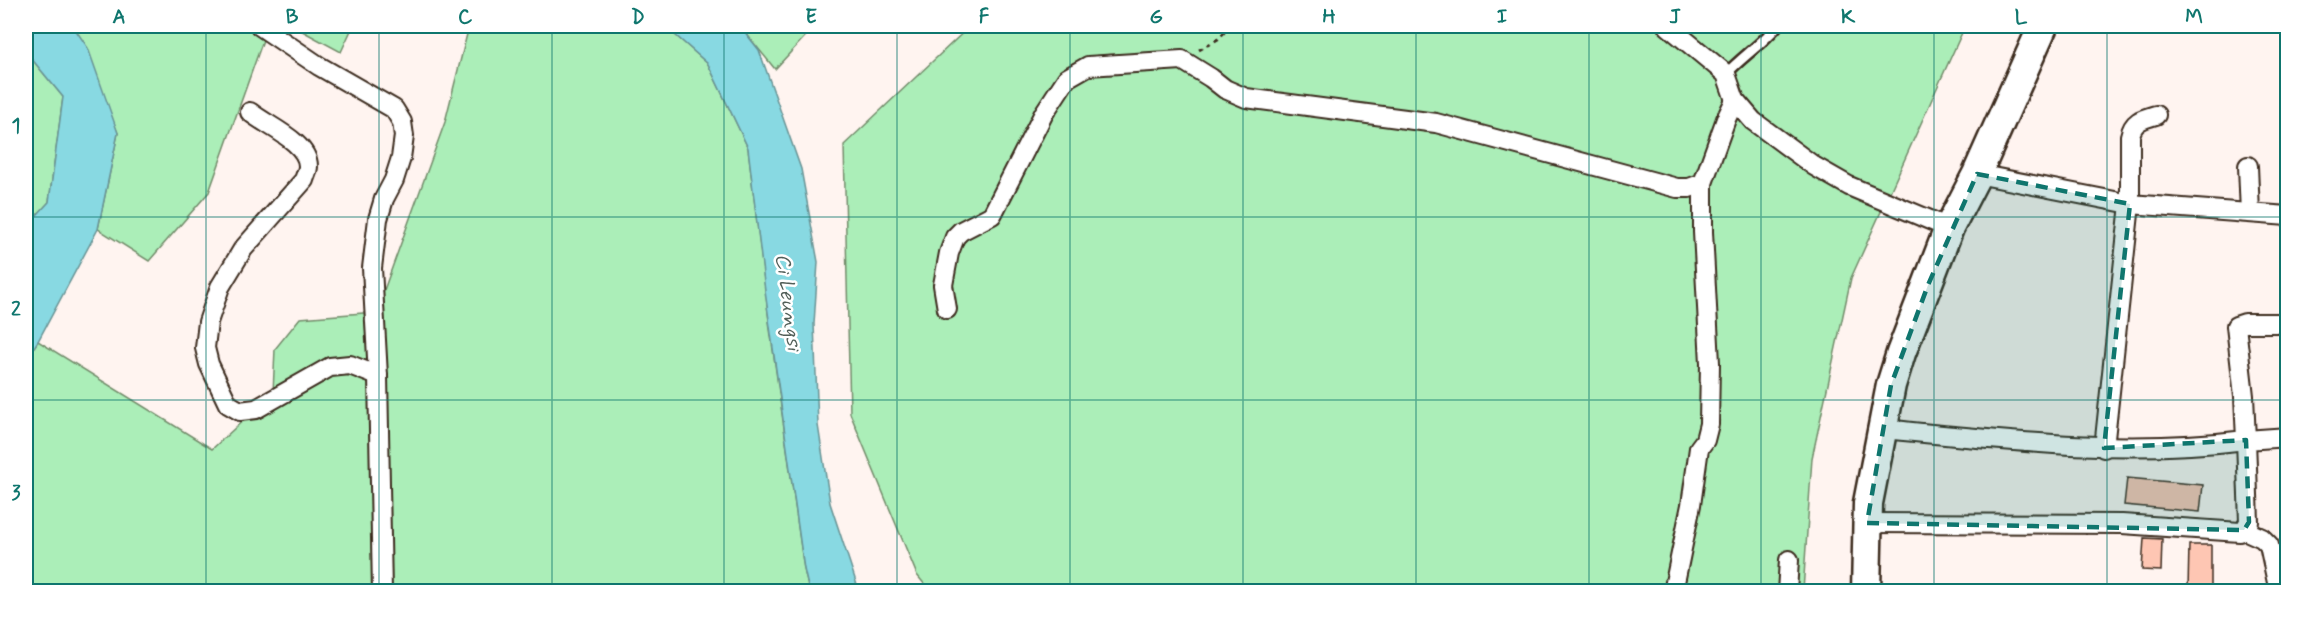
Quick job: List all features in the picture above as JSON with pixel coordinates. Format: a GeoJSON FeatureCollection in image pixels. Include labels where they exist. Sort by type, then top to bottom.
{"type":"FeatureCollection","features":[{"type":"Feature","properties":{"kind":"main road"},"geometry":{"type":"LineString","coordinates":[[1866,591],[1868,503],[1891,385],[1901,353],[1949,228],[1977,174],[2043,26]]}},
{"type":"Feature","properties":{"kind":"street"},"geometry":{"type":"LineString","coordinates":[[260,26],[319,66],[394,109],[402,122],[404,136],[401,158],[394,180],[384,199],[374,250],[372,292],[378,376],[382,591]]}},
{"type":"Feature","properties":{"kind":"street"},"geometry":{"type":"LineString","coordinates":[[1668,26],[1726,75],[1735,100],[1753,121],[1814,166],[1849,186],[1949,228]]}},
{"type":"Feature","properties":{"kind":"street"},"geometry":{"type":"LineString","coordinates":[[947,309],[944,285],[949,253],[955,237],[961,231],[992,215],[1044,113],[1067,78],[1088,66],[1182,60],[1225,89],[1246,98],[1436,123],[1677,188],[1689,188],[1703,183]]}},
{"type":"Feature","properties":{"kind":"street"},"geometry":{"type":"LineString","coordinates":[[1673,591],[1691,506],[1699,448],[1705,440],[1709,424],[1710,363],[1702,232],[1703,183],[1735,100]]}},
{"type":"Feature","properties":{"kind":"street"},"geometry":{"type":"LineString","coordinates":[[250,112],[298,144],[305,154],[308,167],[304,180],[243,249],[220,287],[208,322],[205,348],[209,364],[228,404],[240,411],[256,409],[330,367],[350,365],[378,376]]}},
{"type":"Feature","properties":{"kind":"street"},"geometry":{"type":"LineString","coordinates":[[2104,448],[2130,204],[2130,136],[2132,127],[2139,120],[2156,115]]}},
{"type":"Feature","properties":{"kind":"street"},"geometry":{"type":"LineString","coordinates":[[2248,166],[2250,213]]}},
{"type":"Feature","properties":{"kind":"street"},"geometry":{"type":"LineString","coordinates":[[1977,174],[2130,204],[2288,216]]}},
{"type":"Feature","properties":{"kind":"street"},"geometry":{"type":"LineString","coordinates":[[2244,530],[2249,522],[2246,440],[2244,396],[2236,326],[2245,323],[2288,323]]}},
{"type":"Feature","properties":{"kind":"street"},"geometry":{"type":"LineString","coordinates":[[1883,429],[2036,444],[2104,448],[2171,446],[2288,437]]}},
{"type":"Feature","properties":{"kind":"street"},"geometry":{"type":"LineString","coordinates":[[1867,523],[2122,524],[2234,532],[2244,530],[2262,538],[2269,545],[2279,591]]}},
{"type":"Feature","properties":{"kind":"street"},"geometry":{"type":"LineString","coordinates":[[1787,591],[1789,560]]}},
{"type":"Feature","properties":{"kind":"lane"},"geometry":{"type":"LineString","coordinates":[[1726,75],[1745,54],[1765,40],[1777,26]]}},
{"type":"Feature","properties":{"kind":"path"},"geometry":{"type":"LineString","coordinates":[[1182,60],[1218,39],[1230,26]]}},
{"type":"Feature","properties":{"kind":"highlighted area"},"geometry":{"type":"Polygon","coordinates":[[[1977,174],[2130,204],[2104,448],[2246,440],[2249,522],[2244,530],[1867,523],[1891,385],[1928,285],[1977,174]]]}},
{"type":"Feature","properties":{"kind":"green space"},"geometry":{"type":"Polygon","coordinates":[[[73,26],[268,26],[209,192],[149,261],[98,229],[118,133],[73,26]]]}},
{"type":"Feature","properties":{"kind":"green space"},"geometry":{"type":"Polygon","coordinates":[[[293,26],[353,26],[341,52],[293,26]]]}},
{"type":"Feature","properties":{"kind":"green space"},"geometry":{"type":"Polygon","coordinates":[[[469,26],[665,26],[708,64],[748,148],[770,329],[809,591],[26,592],[26,359],[38,341],[212,449],[273,393],[275,349],[300,318],[376,312],[445,122],[469,26]]]}},
{"type":"Feature","properties":{"kind":"green space"},"geometry":{"type":"Polygon","coordinates":[[[740,26],[815,26],[775,69],[740,26]]]}},
{"type":"Feature","properties":{"kind":"green space"},"geometry":{"type":"Polygon","coordinates":[[[970,26],[1965,26],[1851,278],[1812,458],[1803,591],[930,591],[917,575],[850,413],[844,145],[970,26]]]}},
{"type":"Feature","properties":{"kind":"green space"},"geometry":{"type":"Polygon","coordinates":[[[26,52],[63,97],[49,202],[26,227],[26,52]]]}},
{"type":"Feature","properties":{"kind":"water"},"geometry":{"type":"Polygon","coordinates":[[[26,26],[73,26],[88,48],[118,133],[98,229],[26,359],[26,227],[49,202],[63,97],[26,52],[26,26]]]}},
{"type":"Feature","properties":{"kind":"water","name":"Ci Leungsi"},"geometry":{"type":"Polygon","coordinates":[[[665,26],[740,26],[759,50],[801,169],[818,262],[814,324],[818,425],[830,503],[859,591],[809,591],[765,291],[748,148],[708,64],[665,26]]]}},
{"type":"Feature","properties":{"kind":"building"},"geometry":{"type":"Polygon","coordinates":[[[2127,478],[2203,485],[2200,512],[2124,505],[2127,478]]]}},
{"type":"Feature","properties":{"kind":"building"},"geometry":{"type":"Polygon","coordinates":[[[2144,538],[2162,539],[2161,571],[2142,570],[2144,538]]]}},
{"type":"Feature","properties":{"kind":"building"},"geometry":{"type":"Polygon","coordinates":[[[2189,545],[2211,545],[2211,591],[2188,591],[2189,545]]]}}]}
